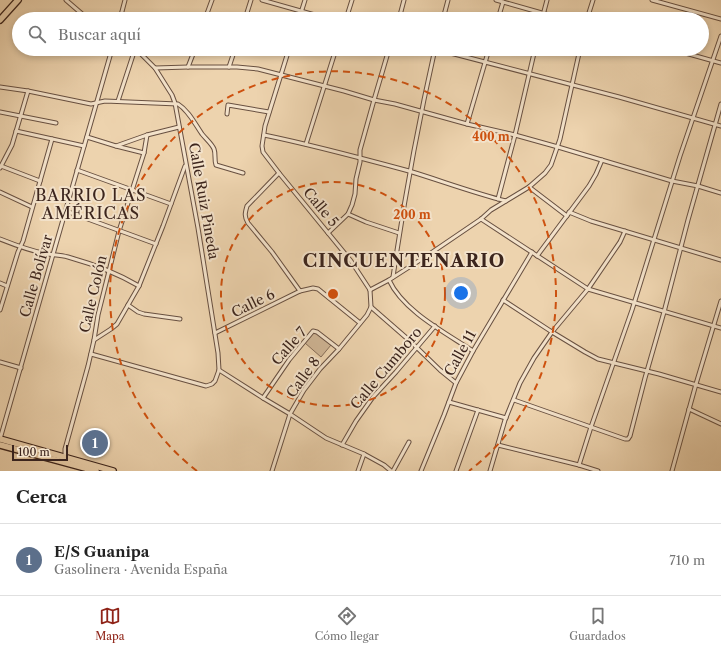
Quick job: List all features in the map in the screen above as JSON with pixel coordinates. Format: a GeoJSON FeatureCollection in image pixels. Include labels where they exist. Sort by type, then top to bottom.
{"type":"FeatureCollection","features":[{"type":"Feature","properties":{"kind":"highway"},"geometry":{"type":"LineString","coordinates":[[0,20],[17,0]]}},
{"type":"Feature","properties":{"kind":"highway"},"geometry":{"type":"LineString","coordinates":[[0,439],[113,471]]}},
{"type":"Feature","properties":{"kind":"highway"},"geometry":{"type":"LineString","coordinates":[[0,445],[96,471]]}},
{"type":"Feature","properties":{"kind":"street"},"geometry":{"type":"LineString","coordinates":[[66,0],[80,12]]}},
{"type":"Feature","properties":{"kind":"street"},"geometry":{"type":"LineString","coordinates":[[121,12],[125,0]]}},
{"type":"Feature","properties":{"kind":"street"},"geometry":{"type":"LineString","coordinates":[[208,12],[212,0]]}},
{"type":"Feature","properties":{"kind":"street"},"geometry":{"type":"LineString","coordinates":[[247,12],[251,0]]}},
{"type":"Feature","properties":{"kind":"street"},"geometry":{"type":"LineString","coordinates":[[262,0],[304,12]]}},
{"type":"Feature","properties":{"kind":"street"},"geometry":{"type":"LineString","coordinates":[[301,11],[305,0]]}},
{"type":"Feature","properties":{"kind":"street"},"geometry":{"type":"LineString","coordinates":[[348,12],[352,0]]}},
{"type":"Feature","properties":{"kind":"street"},"geometry":{"type":"LineString","coordinates":[[400,12],[404,0]]}},
{"type":"Feature","properties":{"kind":"street"},"geometry":{"type":"LineString","coordinates":[[445,12],[448,0]]}},
{"type":"Feature","properties":{"kind":"street"},"geometry":{"type":"LineString","coordinates":[[496,0],[538,12]]}},
{"type":"Feature","properties":{"kind":"street"},"geometry":{"type":"LineString","coordinates":[[544,12],[547,0]]}},
{"type":"Feature","properties":{"kind":"street"},"geometry":{"type":"LineString","coordinates":[[589,12],[593,0]]}},
{"type":"Feature","properties":{"kind":"street"},"geometry":{"type":"LineString","coordinates":[[652,0],[696,12]]}},
{"type":"Feature","properties":{"kind":"street"},"geometry":{"type":"LineString","coordinates":[[500,12],[503,1]]}},
{"type":"Feature","properties":{"kind":"street"},"geometry":{"type":"LineString","coordinates":[[709,16],[721,19]]}},
{"type":"Feature","properties":{"kind":"street"},"geometry":{"type":"LineString","coordinates":[[579,465],[634,303],[680,156],[721,36]]}},
{"type":"Feature","properties":{"kind":"street","name":"Calle Bolívar"},"geometry":{"type":"LineString","coordinates":[[0,439],[110,56]]}},
{"type":"Feature","properties":{"kind":"street"},"geometry":{"type":"LineString","coordinates":[[118,101],[133,56]]}},
{"type":"Feature","properties":{"kind":"street","name":"Calle Ruiz Pineda"},"geometry":{"type":"LineString","coordinates":[[142,56],[155,68],[172,95],[175,103],[198,228],[215,333],[219,370]]}},
{"type":"Feature","properties":{"kind":"street"},"geometry":{"type":"LineString","coordinates":[[188,67],[192,56]]}},
{"type":"Feature","properties":{"kind":"street"},"geometry":{"type":"LineString","coordinates":[[229,67],[233,56]]}},
{"type":"Feature","properties":{"kind":"street","name":"Calle 5"},"geometry":{"type":"LineString","coordinates":[[287,56],[269,112],[262,146],[264,152],[279,174],[351,260],[370,290]]}},
{"type":"Feature","properties":{"kind":"street"},"geometry":{"type":"LineString","coordinates":[[306,144],[334,56]]}},
{"type":"Feature","properties":{"kind":"street"},"geometry":{"type":"LineString","coordinates":[[328,233],[348,214],[352,206],[355,194],[360,150],[387,56]]}},
{"type":"Feature","properties":{"kind":"street"},"geometry":{"type":"LineString","coordinates":[[393,277],[425,92],[433,56]]}},
{"type":"Feature","properties":{"kind":"street"},"geometry":{"type":"LineString","coordinates":[[462,56],[721,126]]}},
{"type":"Feature","properties":{"kind":"street"},"geometry":{"type":"LineString","coordinates":[[467,124],[488,56]]}},
{"type":"Feature","properties":{"kind":"street"},"geometry":{"type":"LineString","coordinates":[[498,199],[533,56]]}},
{"type":"Feature","properties":{"kind":"street"},"geometry":{"type":"LineString","coordinates":[[456,383],[371,307],[370,290],[389,280],[481,219],[491,210],[529,187],[545,173],[551,165],[558,147],[578,56]]}},
{"type":"Feature","properties":{"kind":"street"},"geometry":{"type":"LineString","coordinates":[[698,56],[721,63]]}},
{"type":"Feature","properties":{"kind":"street"},"geometry":{"type":"LineString","coordinates":[[155,68],[229,67],[258,69],[281,74],[374,100],[515,135],[672,181],[698,186],[721,193]]}},
{"type":"Feature","properties":{"kind":"street"},"geometry":{"type":"LineString","coordinates":[[0,87],[28,91],[90,104],[118,101],[178,104],[185,109],[214,149],[214,162],[216,165],[243,173]]}},
{"type":"Feature","properties":{"kind":"street"},"geometry":{"type":"LineString","coordinates":[[28,91],[12,145],[1,167],[40,181]]}},
{"type":"Feature","properties":{"kind":"street"},"geometry":{"type":"LineString","coordinates":[[514,400],[628,439],[721,104]]}},
{"type":"Feature","properties":{"kind":"street"},"geometry":{"type":"LineString","coordinates":[[227,114],[228,105],[269,112]]}},
{"type":"Feature","properties":{"kind":"street"},"geometry":{"type":"LineString","coordinates":[[0,112],[56,123]]}},
{"type":"Feature","properties":{"kind":"street"},"geometry":{"type":"LineString","coordinates":[[116,146],[179,127]]}},
{"type":"Feature","properties":{"kind":"street"},"geometry":{"type":"LineString","coordinates":[[16,131],[84,146]]}},
{"type":"Feature","properties":{"kind":"street"},"geometry":{"type":"LineString","coordinates":[[264,135],[360,158],[506,201]]}},
{"type":"Feature","properties":{"kind":"street","name":"Calle Colón"},"geometry":{"type":"LineString","coordinates":[[64,457],[91,354],[98,315],[119,231],[144,153],[147,136]]}},
{"type":"Feature","properties":{"kind":"street"},"geometry":{"type":"LineString","coordinates":[[87,137],[144,153]]}},
{"type":"Feature","properties":{"kind":"street"},"geometry":{"type":"LineString","coordinates":[[0,310],[52,138]]}},
{"type":"Feature","properties":{"kind":"street"},"geometry":{"type":"LineString","coordinates":[[537,256],[594,178],[602,160]]}},
{"type":"Feature","properties":{"kind":"street"},"geometry":{"type":"LineString","coordinates":[[94,340],[117,324],[138,286],[172,204],[186,165]]}},
{"type":"Feature","properties":{"kind":"street"},"geometry":{"type":"LineString","coordinates":[[77,170],[172,204]]}},
{"type":"Feature","properties":{"kind":"street"},"geometry":{"type":"LineString","coordinates":[[279,174],[247,206],[245,213],[248,223],[272,252],[300,292]]}},
{"type":"Feature","properties":{"kind":"street"},"geometry":{"type":"LineString","coordinates":[[529,187],[568,214],[721,260]]}},
{"type":"Feature","properties":{"kind":"street"},"geometry":{"type":"LineString","coordinates":[[0,192],[32,207]]}},
{"type":"Feature","properties":{"kind":"street"},"geometry":{"type":"LineString","coordinates":[[66,211],[156,244]]}},
{"type":"Feature","properties":{"kind":"street"},"geometry":{"type":"LineString","coordinates":[[348,214],[366,222],[400,233]]}},
{"type":"Feature","properties":{"kind":"street"},"geometry":{"type":"LineString","coordinates":[[481,219],[588,289],[721,328]]}},
{"type":"Feature","properties":{"kind":"street"},"geometry":{"type":"LineString","coordinates":[[490,471],[506,418],[520,382],[552,332],[588,289],[620,242],[625,231]]}},
{"type":"Feature","properties":{"kind":"street"},"geometry":{"type":"LineString","coordinates":[[0,239],[20,247],[67,257],[109,271],[138,286]]}},
{"type":"Feature","properties":{"kind":"street","name":"Calle 11"},"geometry":{"type":"LineString","coordinates":[[421,471],[456,383],[473,351],[532,252]]}},
{"type":"Feature","properties":{"kind":"street"},"geometry":{"type":"LineString","coordinates":[[389,280],[402,300],[415,312],[473,351]]}},
{"type":"Feature","properties":{"kind":"street"},"geometry":{"type":"LineString","coordinates":[[0,284],[7,286]]}},
{"type":"Feature","properties":{"kind":"street","name":"Calle 6"},"geometry":{"type":"LineString","coordinates":[[215,333],[300,292],[313,288],[318,289],[360,323]]}},
{"type":"Feature","properties":{"kind":"street"},"geometry":{"type":"LineString","coordinates":[[503,300],[552,332],[598,359],[606,362],[614,362],[721,392]]}},
{"type":"Feature","properties":{"kind":"street"},"geometry":{"type":"LineString","coordinates":[[672,471],[721,301]]}},
{"type":"Feature","properties":{"kind":"street"},"geometry":{"type":"LineString","coordinates":[[128,305],[144,314],[180,319]]}},
{"type":"Feature","properties":{"kind":"street","name":"Calle 8"},"geometry":{"type":"LineString","coordinates":[[272,471],[290,414],[304,390],[320,369],[367,315],[371,307]]}},
{"type":"Feature","properties":{"kind":"street","name":"Calle Cumboro"},"geometry":{"type":"LineString","coordinates":[[342,445],[356,421],[373,397],[435,326]]}},
{"type":"Feature","properties":{"kind":"street","name":"Calle 7"},"geometry":{"type":"LineString","coordinates":[[263,398],[289,360],[312,331],[317,332],[338,349]]}},
{"type":"Feature","properties":{"kind":"street"},"geometry":{"type":"LineString","coordinates":[[91,354],[206,386],[215,381],[219,370],[290,414],[315,432],[364,454],[392,471],[409,442]]}},
{"type":"Feature","properties":{"kind":"street"},"geometry":{"type":"LineString","coordinates":[[0,362],[21,368]]}},
{"type":"Feature","properties":{"kind":"street"},"geometry":{"type":"LineString","coordinates":[[449,402],[506,418]]}},
{"type":"Feature","properties":{"kind":"street"},"geometry":{"type":"LineString","coordinates":[[456,471],[478,410]]}},
{"type":"Feature","properties":{"kind":"street"},"geometry":{"type":"LineString","coordinates":[[689,410],[721,424]]}},
{"type":"Feature","properties":{"kind":"street"},"geometry":{"type":"LineString","coordinates":[[498,444],[598,471]]}},
{"type":"Feature","properties":{"kind":"street"},"geometry":{"type":"LineString","coordinates":[[358,471],[364,454]]}},
{"type":"Feature","properties":{"kind":"shaded area"},"geometry":{"type":"Polygon","coordinates":[[[314,331],[331,345],[321,357],[305,343],[314,331]]]}},
{"type":"Feature","properties":{"kind":"place","name":"E/S Guanipa"},"geometry":{"type":"Point","coordinates":[95,443]}},
{"type":"Feature","properties":{"kind":"district","name":"BARRIO LAS AMÉRICAS"},"geometry":{"type":"Point","coordinates":[91,204]}},
{"type":"Feature","properties":{"kind":"district","name":"CINCUENTENARIO"},"geometry":{"type":"Point","coordinates":[404,261]}}]}
